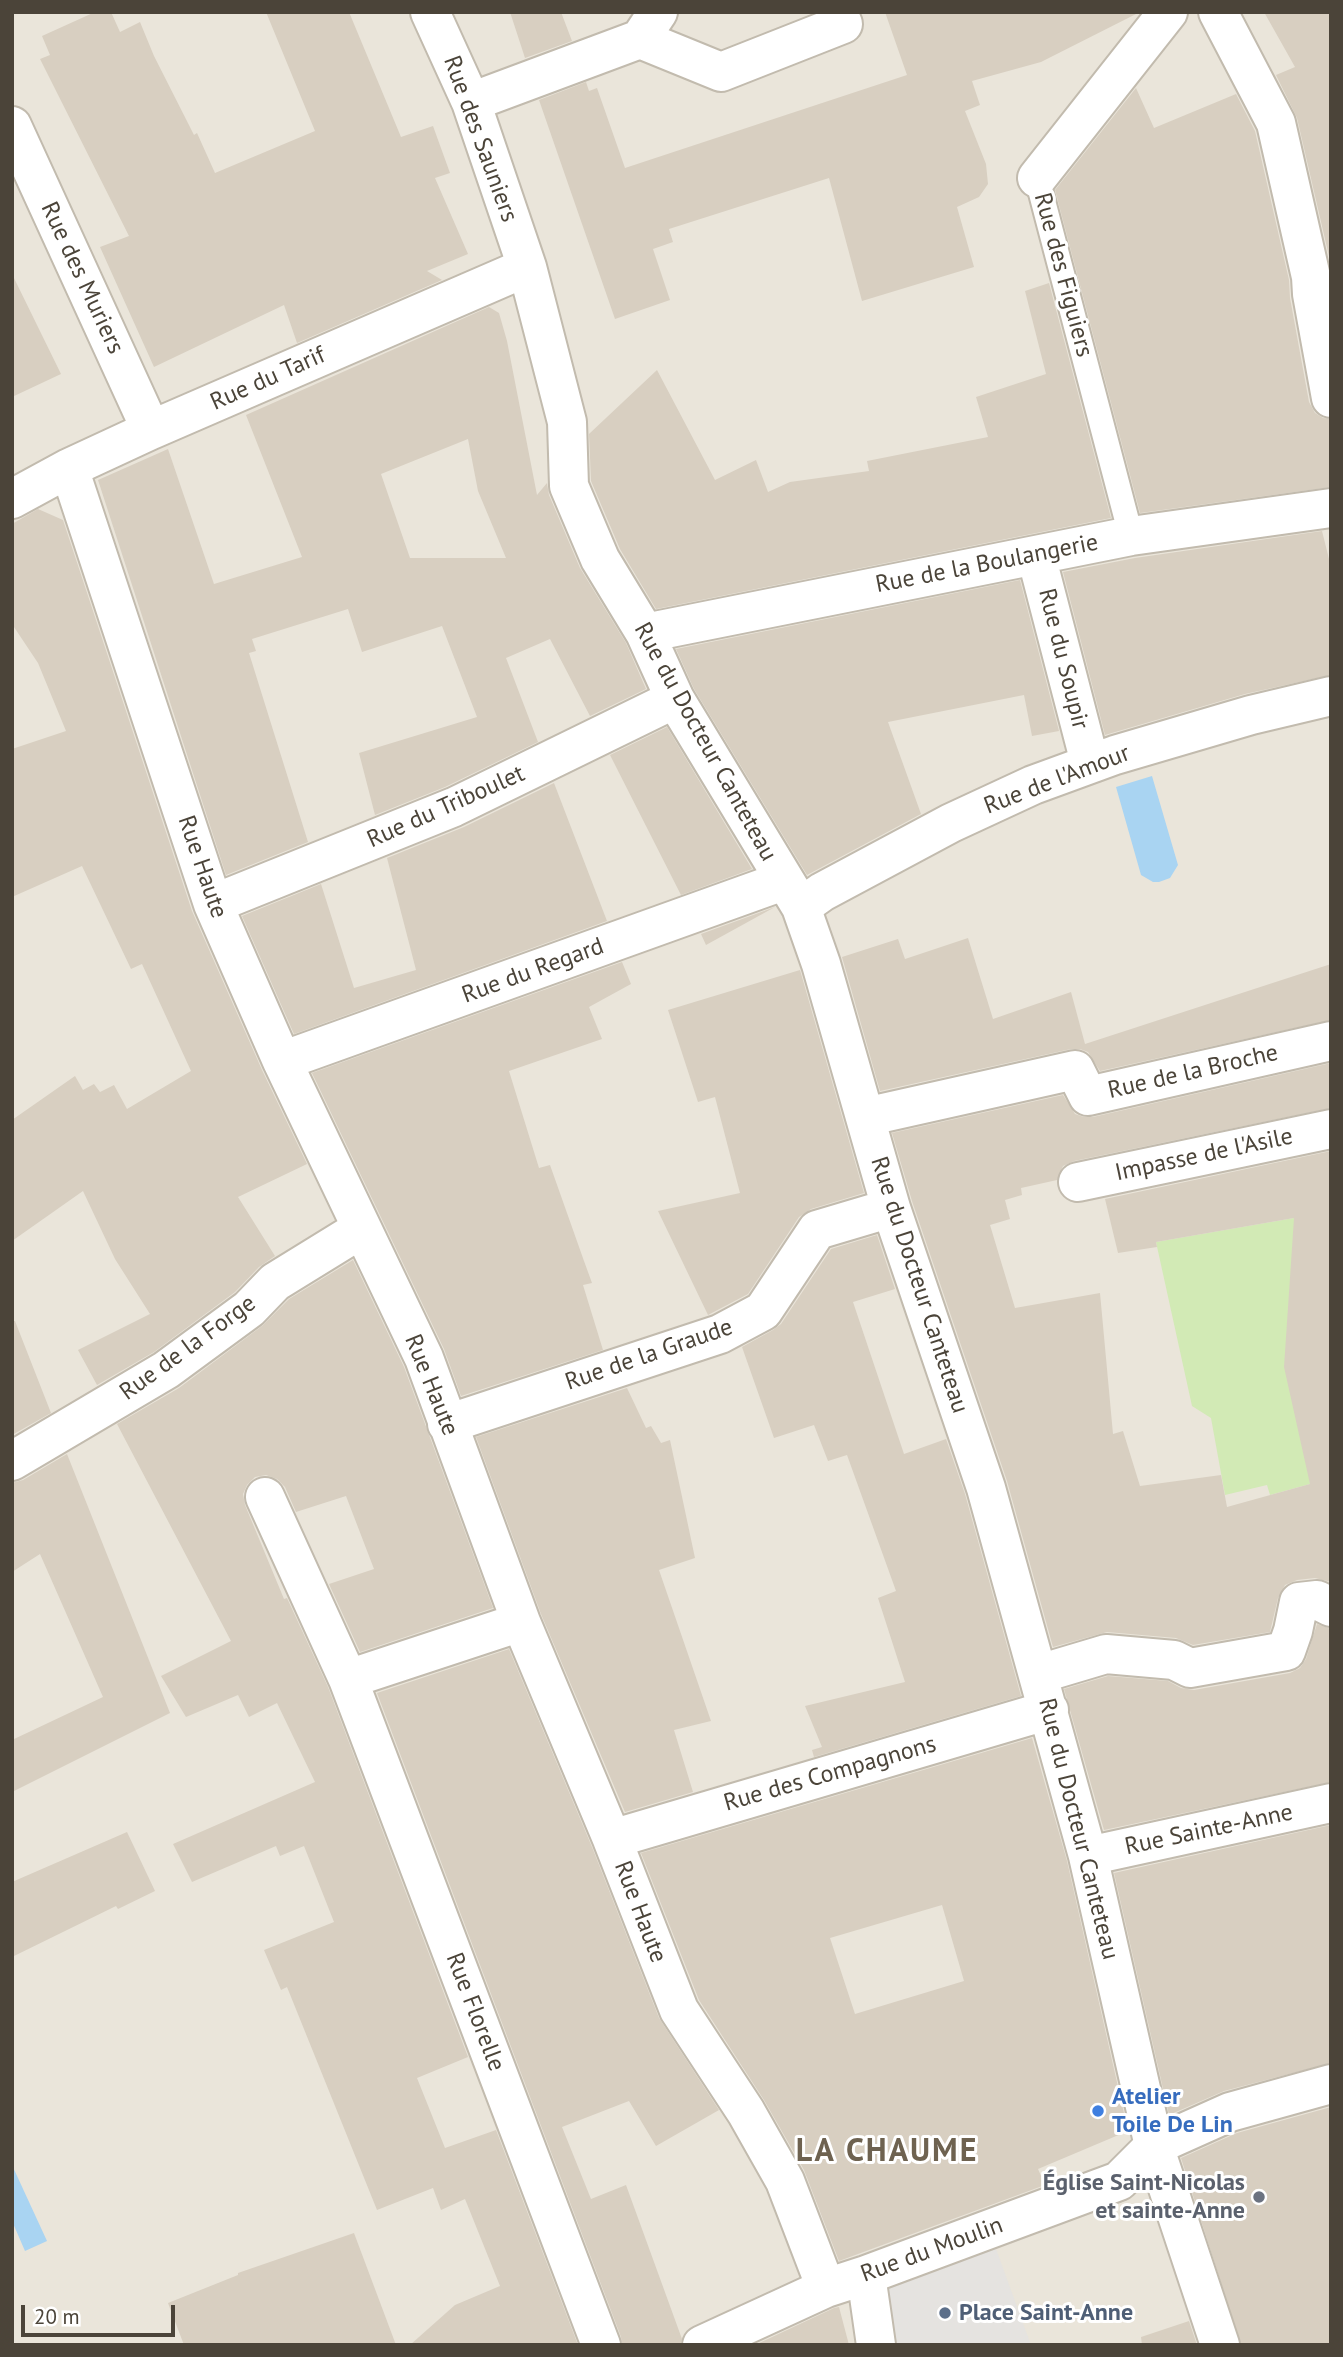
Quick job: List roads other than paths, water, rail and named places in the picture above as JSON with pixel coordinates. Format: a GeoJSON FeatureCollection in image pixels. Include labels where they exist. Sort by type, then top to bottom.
{"type":"FeatureCollection","features":[{"type":"Feature","properties":{"kind":"street","name":"Rue des Sauniers"},"geometry":{"type":"LineString","coordinates":[[430,12],[471,102],[527,267]]}},
{"type":"Feature","properties":{"kind":"street"},"geometry":{"type":"LineString","coordinates":[[471,102],[649,26],[720,72],[842,24],[838,12]]}},
{"type":"Feature","properties":{"kind":"street","name":"Rue des Figuiers"},"geometry":{"type":"LineString","coordinates":[[1038,178],[1168,12]]}},
{"type":"Feature","properties":{"kind":"street"},"geometry":{"type":"LineString","coordinates":[[1218,12],[1276,123],[1311,276],[1331,398]]}},
{"type":"Feature","properties":{"kind":"street","name":"Rue des Muriers"},"geometry":{"type":"LineString","coordinates":[[12,126],[151,430]]}},
{"type":"Feature","properties":{"kind":"street","name":"Rue du Tarif"},"geometry":{"type":"LineString","coordinates":[[12,499],[69,468],[151,430],[527,267]]}},
{"type":"Feature","properties":{"kind":"street","name":"Rue du Docteur Canteteau"},"geometry":{"type":"LineString","coordinates":[[527,267],[567,422],[569,486],[600,559],[645,633],[675,699],[792,894],[821,964],[891,1208],[986,1488],[1088,1856],[1154,2147],[1220,2345]]}},
{"type":"Feature","properties":{"kind":"street","name":"Rue Haute"},"geometry":{"type":"LineString","coordinates":[[69,468],[213,904],[282,1061],[424,1358],[521,1622],[612,1839],[679,2010],[747,2112],[785,2181],[826,2288]]}},
{"type":"Feature","properties":{"kind":"street","name":"Rue de la Boulangerie"},"geometry":{"type":"LineString","coordinates":[[645,633],[1130,536],[1331,508]]}},
{"type":"Feature","properties":{"kind":"street","name":"Rue du Soupir"},"geometry":{"type":"LineString","coordinates":[[1036,555],[1090,763]]}},
{"type":"Feature","properties":{"kind":"street","name":"Rue de l'Amour"},"geometry":{"type":"LineString","coordinates":[[792,894],[822,892],[951,823],[1033,785],[1090,763],[1251,715],[1331,696]]}},
{"type":"Feature","properties":{"kind":"street","name":"Rue du Triboulet"},"geometry":{"type":"LineString","coordinates":[[213,904],[454,807],[675,699]]}},
{"type":"Feature","properties":{"kind":"street","name":"Rue du Regard"},"geometry":{"type":"LineString","coordinates":[[282,1061],[792,894]]}},
{"type":"Feature","properties":{"kind":"street","name":"Rue de la Broche"},"geometry":{"type":"LineString","coordinates":[[865,1117],[1075,1070],[1088,1096],[1331,1041]]}},
{"type":"Feature","properties":{"kind":"street","name":"Impasse de l'Asile"},"geometry":{"type":"LineString","coordinates":[[1077,1182],[1331,1129]]}},
{"type":"Feature","properties":{"kind":"street","name":"Rue de la Graude"},"geometry":{"type":"LineString","coordinates":[[447,1424],[720,1334],[763,1311],[817,1230],[891,1208]]}},
{"type":"Feature","properties":{"kind":"street","name":"Rue de la Forge"},"geometry":{"type":"LineString","coordinates":[[12,1461],[166,1370],[249,1309],[275,1282],[361,1229]]}},
{"type":"Feature","properties":{"kind":"street","name":"Rue Florelle"},"geometry":{"type":"LineString","coordinates":[[265,1497],[348,1679],[601,2345]]}},
{"type":"Feature","properties":{"kind":"street"},"geometry":{"type":"LineString","coordinates":[[1039,1674],[1106,1654],[1174,1660],[1190,1668],[1286,1651],[1299,1602],[1317,1600],[1331,1607]]}},
{"type":"Feature","properties":{"kind":"street"},"geometry":{"type":"LineString","coordinates":[[348,1679],[521,1622]]}},
{"type":"Feature","properties":{"kind":"street","name":"Rue des Compagnons"},"geometry":{"type":"LineString","coordinates":[[612,1839],[1049,1710]]}},
{"type":"Feature","properties":{"kind":"street","name":"Rue Sainte-Anne"},"geometry":{"type":"LineString","coordinates":[[1088,1856],[1331,1802]]}},
{"type":"Feature","properties":{"kind":"street","name":"Rue du Moulin"},"geometry":{"type":"LineString","coordinates":[[702,2345],[826,2288],[1119,2181],[1154,2147],[1230,2112],[1331,2084]]}},
{"type":"Feature","properties":{"kind":"street"},"geometry":{"type":"LineString","coordinates":[[866,2275],[876,2345]]}},
{"type":"Feature","properties":{"kind":"lane","name":"Rue des Figuiers"},"geometry":{"type":"LineString","coordinates":[[1038,178],[1130,536]]}},
{"type":"Feature","properties":{"kind":"water"},"geometry":{"type":"Polygon","coordinates":[[[1152,776],[1178,865],[1170,878],[1159,882],[1153,882],[1141,875],[1116,787],[1152,776]]]}},
{"type":"Feature","properties":{"kind":"water"},"geometry":{"type":"Polygon","coordinates":[[[12,2165],[47,2241],[25,2251],[12,2221],[12,2165]]]}},
{"type":"Feature","properties":{"kind":"place","name":"Atelier Toile De Lin"},"geometry":{"type":"Point","coordinates":[1098,2111]}},
{"type":"Feature","properties":{"kind":"place","name":"Église Saint-Nicolas et sainte-Anne"},"geometry":{"type":"Point","coordinates":[1259,2197]}},
{"type":"Feature","properties":{"kind":"place","name":"Place Saint-Anne"},"geometry":{"type":"Point","coordinates":[945,2313]}},
{"type":"Feature","properties":{"kind":"district","name":"LA CHAUME"},"geometry":{"type":"Point","coordinates":[887,2152]}}]}
